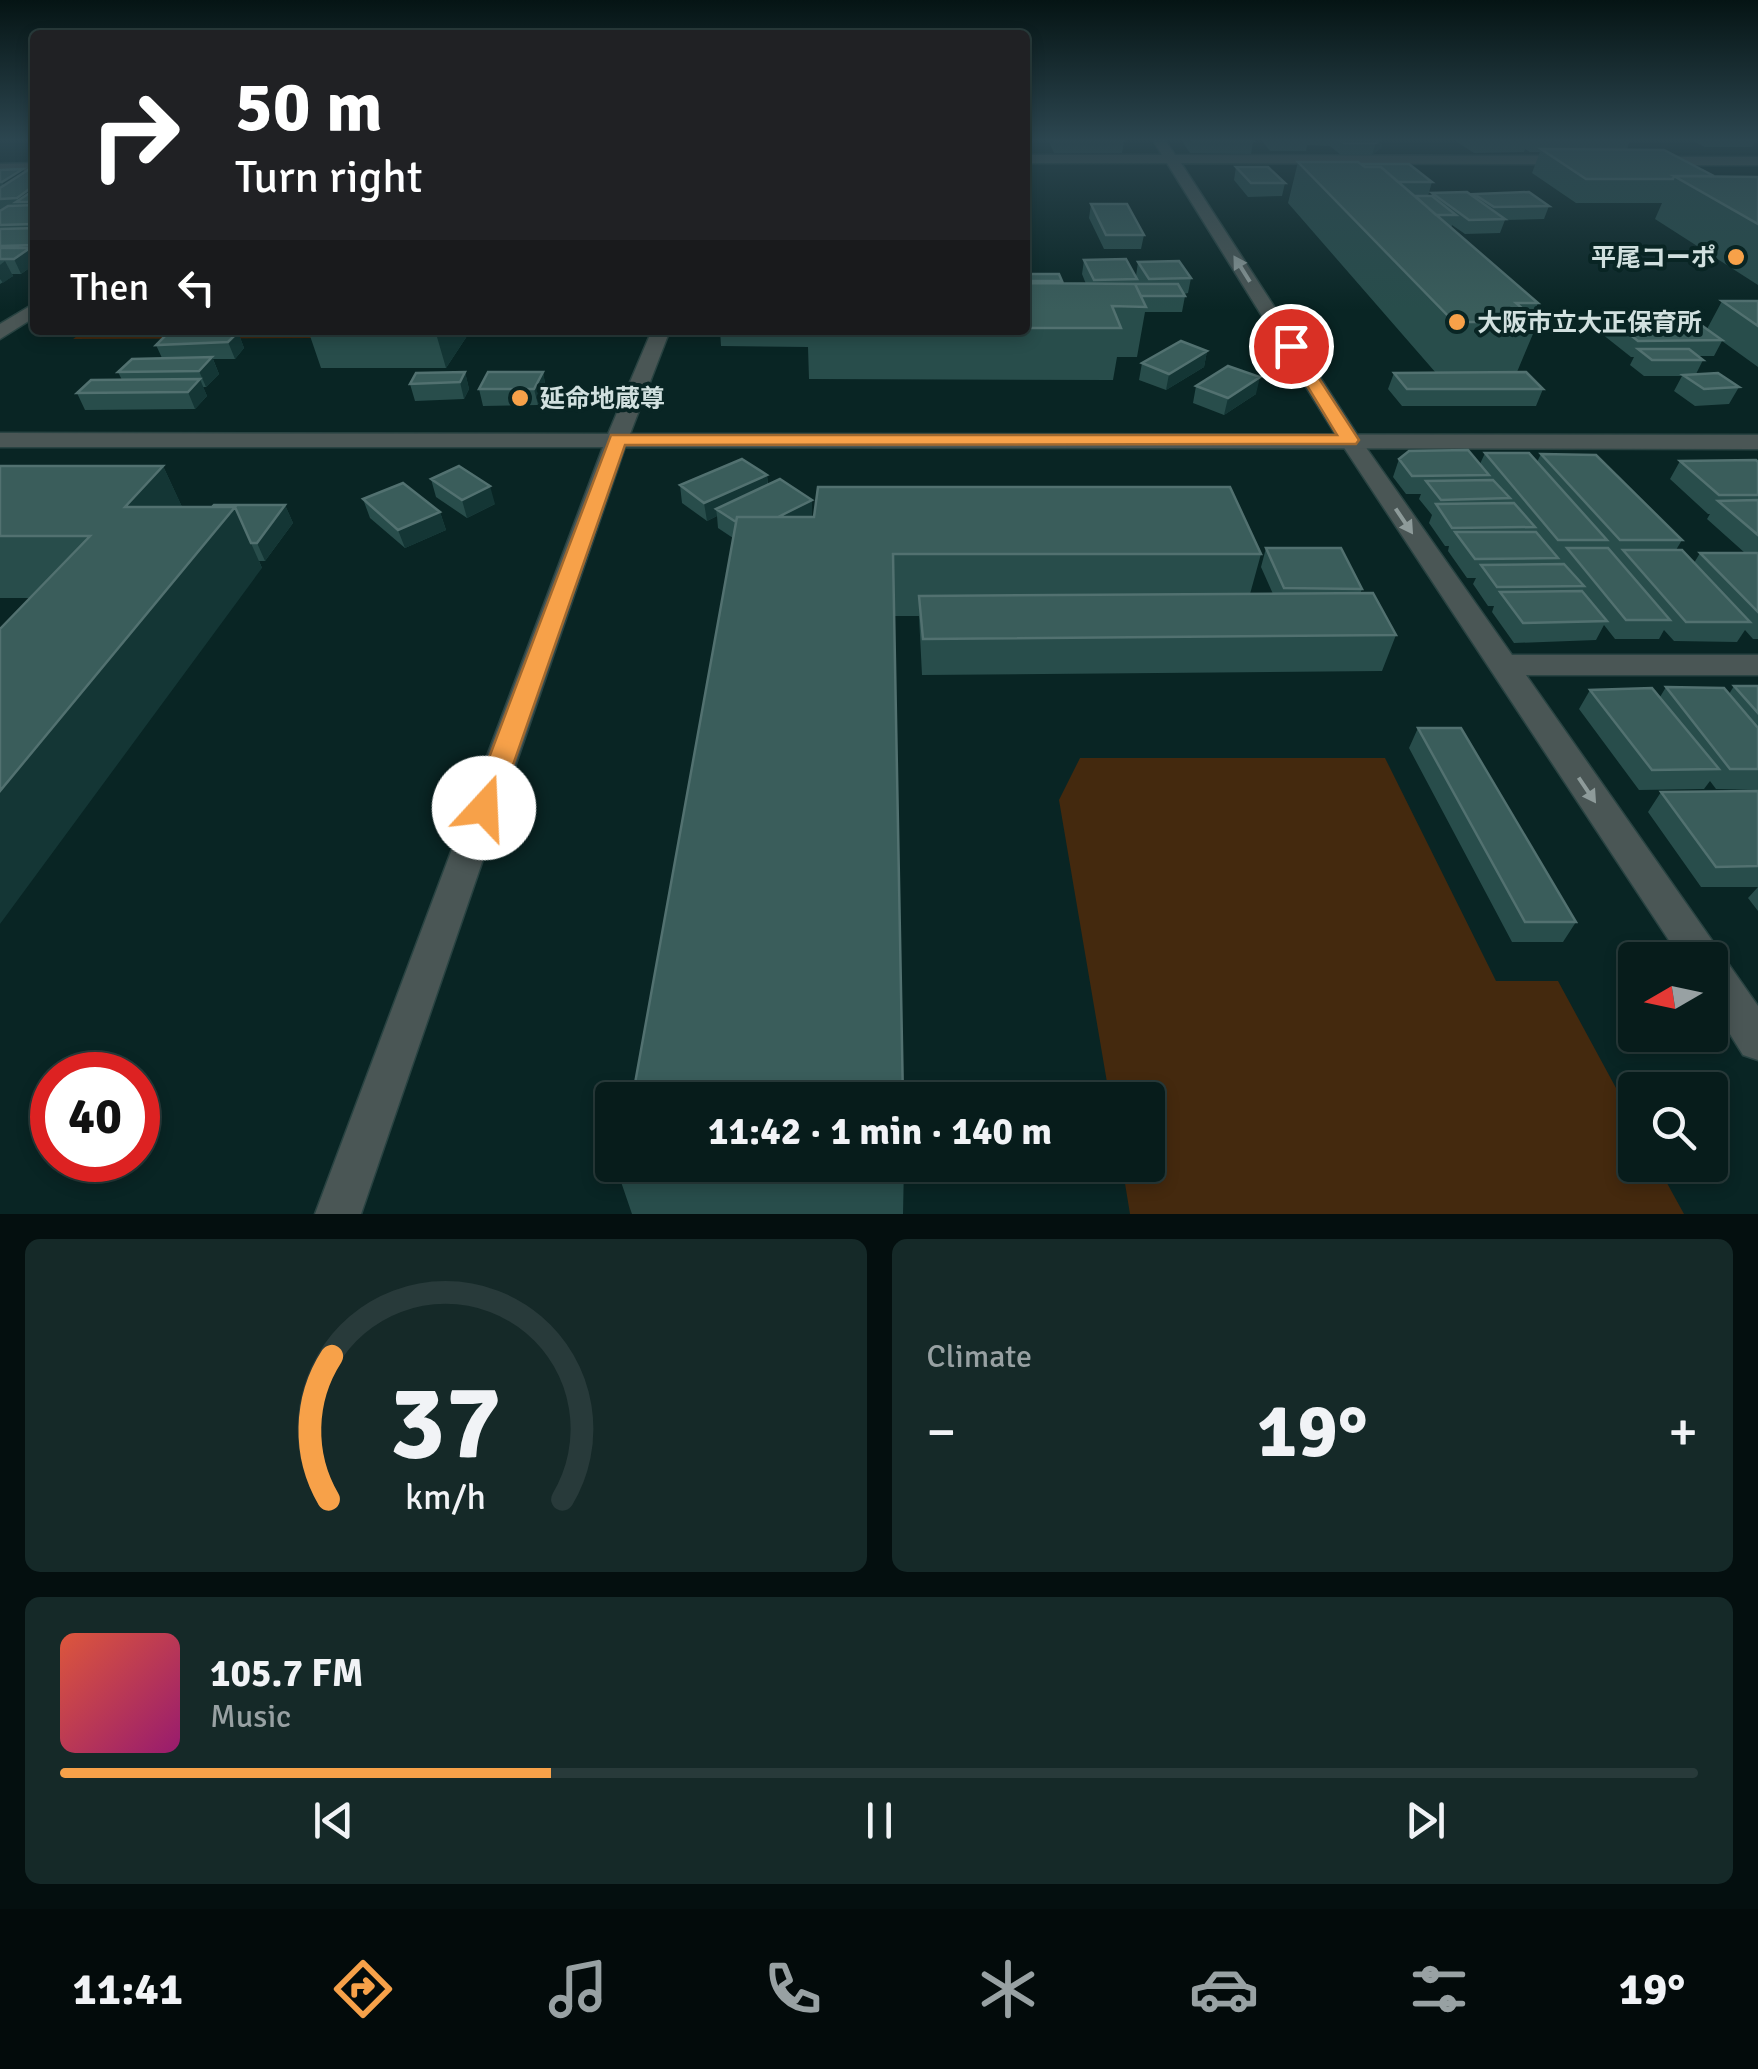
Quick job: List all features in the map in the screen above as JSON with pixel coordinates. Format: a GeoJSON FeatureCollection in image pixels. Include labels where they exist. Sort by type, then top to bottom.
{"type":"FeatureCollection","features":[{"type":"Feature","properties":{"kind":"street"},"geometry":{"type":"LineString","coordinates":[[1196,197],[1350,440],[1692,942]]}},
{"type":"Feature","properties":{"kind":"street"},"geometry":{"type":"LineString","coordinates":[[0,333],[30,312]]}},
{"type":"Feature","properties":{"kind":"street"},"geometry":{"type":"LineString","coordinates":[[338,1214],[659,335]]}},
{"type":"Feature","properties":{"kind":"street"},"geometry":{"type":"LineString","coordinates":[[0,440],[1758,442]]}},
{"type":"Feature","properties":{"kind":"street"},"geometry":{"type":"LineString","coordinates":[[1502,665],[1758,664]]}},
{"type":"Feature","properties":{"kind":"street"},"geometry":{"type":"LineString","coordinates":[[1732,988],[1758,1041]]}},
{"type":"Feature","properties":{"kind":"shaded area"},"geometry":{"type":"Polygon","coordinates":[[[78,335],[324,335],[321,338],[73,339],[78,335]]]}},
{"type":"Feature","properties":{"kind":"shaded area"},"geometry":{"type":"Polygon","coordinates":[[[1080,758],[1385,758],[1496,981],[1558,981],[1618,1092],[1618,1182],[1666,1182],[1684,1214],[1130,1214],[1125,1182],[1165,1182],[1165,1082],[1107,1082],[1059,800],[1080,758]]]}},
{"type":"Feature","properties":{"kind":"building"},"geometry":{"type":"Polygon","coordinates":[[[1332,197],[1415,197],[1538,303],[1516,303],[1538,322],[1454,322],[1332,197]]]}},
{"type":"Feature","properties":{"kind":"building"},"geometry":{"type":"Polygon","coordinates":[[[1416,197],[1433,197],[1456,215],[1436,215],[1416,197]]]}},
{"type":"Feature","properties":{"kind":"building"},"geometry":{"type":"Polygon","coordinates":[[[1437,197],[1474,197],[1505,219],[1469,220],[1437,197]]]}},
{"type":"Feature","properties":{"kind":"building"},"geometry":{"type":"Polygon","coordinates":[[[1478,197],[1536,197],[1549,206],[1494,207],[1478,197]]]}},
{"type":"Feature","properties":{"kind":"building"},"geometry":{"type":"Polygon","coordinates":[[[1710,197],[1758,197],[1758,224],[1710,197]]]}},
{"type":"Feature","properties":{"kind":"building"},"geometry":{"type":"Polygon","coordinates":[[[1091,204],[1127,204],[1144,235],[1106,235],[1091,204]]]}},
{"type":"Feature","properties":{"kind":"building"},"geometry":{"type":"Polygon","coordinates":[[[30,205],[30,224],[0,225],[0,211],[8,206],[30,205]]]}},
{"type":"Feature","properties":{"kind":"building"},"geometry":{"type":"Polygon","coordinates":[[[30,228],[30,245],[0,246],[0,229],[30,228]]]}},
{"type":"Feature","properties":{"kind":"building"},"geometry":{"type":"Polygon","coordinates":[[[0,248],[30,248],[14,259],[0,259],[0,248]]]}},
{"type":"Feature","properties":{"kind":"building"},"geometry":{"type":"Polygon","coordinates":[[[1126,259],[1137,279],[1094,280],[1084,260],[1126,259]]]}},
{"type":"Feature","properties":{"kind":"building"},"geometry":{"type":"Polygon","coordinates":[[[1179,261],[1191,278],[1149,279],[1138,262],[1179,261]]]}},
{"type":"Feature","properties":{"kind":"building"},"geometry":{"type":"Polygon","coordinates":[[[1030,274],[1059,274],[1062,281],[1030,281],[1030,274]]]}},
{"type":"Feature","properties":{"kind":"building"},"geometry":{"type":"Polygon","coordinates":[[[1030,283],[1135,284],[1146,307],[1112,306],[1121,328],[1030,328],[1030,283]]]}},
{"type":"Feature","properties":{"kind":"building"},"geometry":{"type":"Polygon","coordinates":[[[1135,284],[1178,284],[1185,296],[1141,296],[1135,284]]]}},
{"type":"Feature","properties":{"kind":"building"},"geometry":{"type":"Polygon","coordinates":[[[1722,301],[1758,301],[1758,326],[1722,301]]]}},
{"type":"Feature","properties":{"kind":"building"},"geometry":{"type":"Polygon","coordinates":[[[1690,317],[1722,340],[1638,341],[1609,318],[1690,317]]]}},
{"type":"Feature","properties":{"kind":"building"},"geometry":{"type":"Polygon","coordinates":[[[166,335],[235,335],[228,342],[156,345],[166,335]]]}},
{"type":"Feature","properties":{"kind":"building"},"geometry":{"type":"Polygon","coordinates":[[[1181,341],[1207,351],[1169,374],[1142,363],[1181,341]]]}},
{"type":"Feature","properties":{"kind":"building"},"geometry":{"type":"Polygon","coordinates":[[[1638,349],[1689,349],[1703,360],[1652,360],[1638,349]]]}},
{"type":"Feature","properties":{"kind":"building"},"geometry":{"type":"Polygon","coordinates":[[[212,357],[199,371],[118,372],[132,359],[212,357]]]}},
{"type":"Feature","properties":{"kind":"building"},"geometry":{"type":"Polygon","coordinates":[[[1228,366],[1260,377],[1228,398],[1196,386],[1228,366]]]}},
{"type":"Feature","properties":{"kind":"building"},"geometry":{"type":"Polygon","coordinates":[[[465,372],[460,382],[410,384],[416,373],[465,372]]]}},
{"type":"Feature","properties":{"kind":"building"},"geometry":{"type":"Polygon","coordinates":[[[488,372],[543,372],[534,389],[479,389],[488,372]]]}},
{"type":"Feature","properties":{"kind":"building"},"geometry":{"type":"Polygon","coordinates":[[[1526,372],[1543,389],[1407,389],[1394,373],[1526,372]]]}},
{"type":"Feature","properties":{"kind":"building"},"geometry":{"type":"Polygon","coordinates":[[[1718,373],[1739,387],[1704,389],[1683,375],[1718,373]]]}},
{"type":"Feature","properties":{"kind":"building"},"geometry":{"type":"Polygon","coordinates":[[[200,379],[188,392],[77,393],[91,380],[200,379]]]}},
{"type":"Feature","properties":{"kind":"building"},"geometry":{"type":"Polygon","coordinates":[[[1468,450],[1489,475],[1412,476],[1399,459],[1409,451],[1468,450]]]}},
{"type":"Feature","properties":{"kind":"building"},"geometry":{"type":"Polygon","coordinates":[[[1485,453],[1529,453],[1607,540],[1558,540],[1485,453]]]}},
{"type":"Feature","properties":{"kind":"building"},"geometry":{"type":"Polygon","coordinates":[[[1541,454],[1596,455],[1682,540],[1620,540],[1541,454]]]}},
{"type":"Feature","properties":{"kind":"building"},"geometry":{"type":"Polygon","coordinates":[[[742,459],[767,475],[704,503],[680,485],[742,459]]]}},
{"type":"Feature","properties":{"kind":"building"},"geometry":{"type":"Polygon","coordinates":[[[1756,460],[1758,495],[1719,495],[1680,461],[1756,460]]]}},
{"type":"Feature","properties":{"kind":"building"},"geometry":{"type":"Polygon","coordinates":[[[0,466],[163,466],[125,507],[235,507],[0,791],[0,629],[90,536],[0,536],[0,466]]]}},
{"type":"Feature","properties":{"kind":"building"},"geometry":{"type":"Polygon","coordinates":[[[459,466],[490,486],[462,500],[431,479],[459,466]]]}},
{"type":"Feature","properties":{"kind":"building"},"geometry":{"type":"Polygon","coordinates":[[[780,479],[812,500],[778,517],[737,517],[736,522],[716,509],[780,479]]]}},
{"type":"Feature","properties":{"kind":"building"},"geometry":{"type":"Polygon","coordinates":[[[1493,480],[1510,498],[1441,500],[1426,481],[1493,480]]]}},
{"type":"Feature","properties":{"kind":"building"},"geometry":{"type":"Polygon","coordinates":[[[403,483],[440,512],[398,530],[363,499],[403,483]]]}},
{"type":"Feature","properties":{"kind":"building"},"geometry":{"type":"Polygon","coordinates":[[[818,487],[1230,487],[1261,554],[893,554],[903,1082],[635,1082],[737,517],[814,517],[818,487]]]}},
{"type":"Feature","properties":{"kind":"building"},"geometry":{"type":"Polygon","coordinates":[[[1758,500],[1758,535],[1718,501],[1758,500]]]}},
{"type":"Feature","properties":{"kind":"building"},"geometry":{"type":"Polygon","coordinates":[[[1514,503],[1535,527],[1452,528],[1436,504],[1514,503]]]}},
{"type":"Feature","properties":{"kind":"building"},"geometry":{"type":"Polygon","coordinates":[[[214,505],[285,505],[257,543],[251,543],[235,507],[214,505]]]}},
{"type":"Feature","properties":{"kind":"building"},"geometry":{"type":"Polygon","coordinates":[[[1455,532],[1536,532],[1558,558],[1475,559],[1455,532]]]}},
{"type":"Feature","properties":{"kind":"building"},"geometry":{"type":"Polygon","coordinates":[[[1266,548],[1341,548],[1362,589],[1284,588],[1266,548]]]}},
{"type":"Feature","properties":{"kind":"building"},"geometry":{"type":"Polygon","coordinates":[[[1567,548],[1608,548],[1670,620],[1626,620],[1567,548]]]}},
{"type":"Feature","properties":{"kind":"building"},"geometry":{"type":"Polygon","coordinates":[[[1623,550],[1682,550],[1750,622],[1686,622],[1623,550]]]}},
{"type":"Feature","properties":{"kind":"building"},"geometry":{"type":"Polygon","coordinates":[[[1700,553],[1758,553],[1758,612],[1700,553]]]}},
{"type":"Feature","properties":{"kind":"building"},"geometry":{"type":"Polygon","coordinates":[[[1564,564],[1584,586],[1497,587],[1481,565],[1564,564]]]}},
{"type":"Feature","properties":{"kind":"building"},"geometry":{"type":"Polygon","coordinates":[[[1582,591],[1607,621],[1523,623],[1500,592],[1582,591]]]}},
{"type":"Feature","properties":{"kind":"building"},"geometry":{"type":"Polygon","coordinates":[[[1373,593],[1396,635],[923,639],[919,596],[1373,593]]]}},
{"type":"Feature","properties":{"kind":"building"},"geometry":{"type":"Polygon","coordinates":[[[1734,686],[1758,686],[1758,713],[1734,686]]]}},
{"type":"Feature","properties":{"kind":"building"},"geometry":{"type":"Polygon","coordinates":[[[1666,687],[1724,688],[1758,728],[1758,769],[1730,769],[1666,687]]]}},
{"type":"Feature","properties":{"kind":"building"},"geometry":{"type":"Polygon","coordinates":[[[1652,688],[1719,769],[1652,770],[1590,690],[1652,688]]]}},
{"type":"Feature","properties":{"kind":"building"},"geometry":{"type":"Polygon","coordinates":[[[1418,728],[1461,728],[1576,922],[1525,922],[1418,728]]]}},
{"type":"Feature","properties":{"kind":"building"},"geometry":{"type":"Polygon","coordinates":[[[1758,791],[1758,866],[1716,867],[1661,792],[1758,791]]]}},
{"type":"Feature","properties":{"kind":"place","name":"平尾コーポ"},"geometry":{"type":"Point","coordinates":[1736,257]}},
{"type":"Feature","properties":{"kind":"place","name":"大阪市立大正保育所"},"geometry":{"type":"Point","coordinates":[1457,322]}},
{"type":"Feature","properties":{"kind":"place","name":"延命地蔵尊"},"geometry":{"type":"Point","coordinates":[520,398]}},
{"type":"Feature","properties":{"kind":"route"},"geometry":{"type":"LineString","coordinates":[[484,808],[618,439],[1350,440],[1291,346]]}}]}
